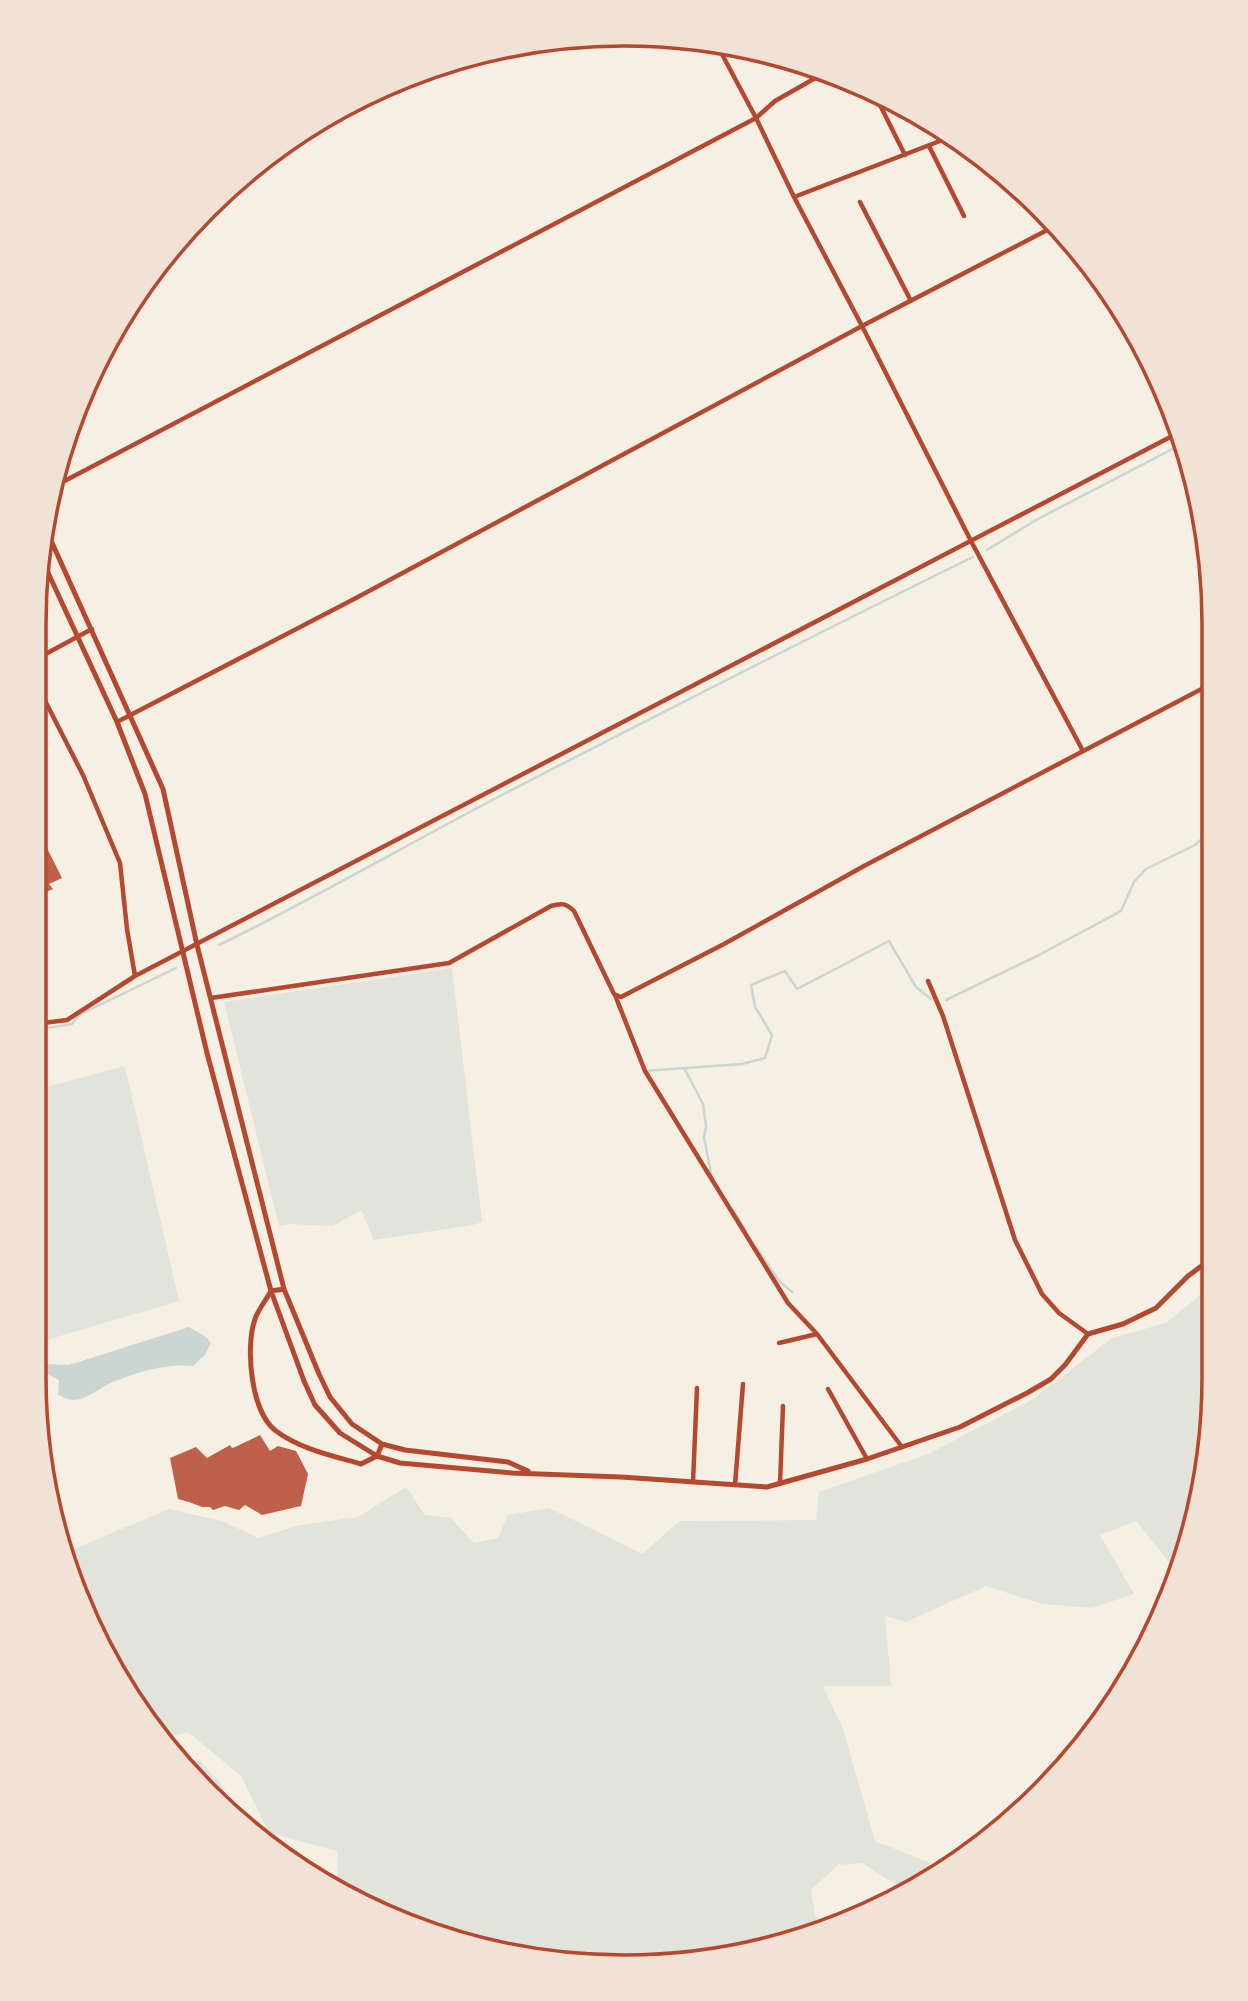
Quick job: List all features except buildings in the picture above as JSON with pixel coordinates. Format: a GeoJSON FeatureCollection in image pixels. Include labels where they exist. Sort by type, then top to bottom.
{"type":"FeatureCollection","features":[{"type":"Feature","properties":{"kind":"street"},"geometry":{"type":"LineString","coordinates":[[722,54],[971,541],[1083,751]]}},
{"type":"Feature","properties":{"kind":"street"},"geometry":{"type":"LineString","coordinates":[[63,482],[756,118],[775,101],[815,78]]}},
{"type":"Feature","properties":{"kind":"street"},"geometry":{"type":"LineString","coordinates":[[880,105],[905,155]]}},
{"type":"Feature","properties":{"kind":"street"},"geometry":{"type":"LineString","coordinates":[[794,197],[941,141]]}},
{"type":"Feature","properties":{"kind":"street"},"geometry":{"type":"LineString","coordinates":[[929,146],[964,216]]}},
{"type":"Feature","properties":{"kind":"street"},"geometry":{"type":"LineString","coordinates":[[860,202],[911,301]]}},
{"type":"Feature","properties":{"kind":"street"},"geometry":{"type":"LineString","coordinates":[[117,722],[356,598],[862,326],[1047,230]]}},
{"type":"Feature","properties":{"kind":"street"},"geometry":{"type":"LineString","coordinates":[[46,1023],[66,1020],[135,976],[1171,436]]}},
{"type":"Feature","properties":{"kind":"street"},"geometry":{"type":"LineString","coordinates":[[51,542],[163,789],[197,945],[284,1289],[330,1397],[352,1424],[382,1444],[405,1450],[508,1462],[532,1472]]}},
{"type":"Feature","properties":{"kind":"street"},"geometry":{"type":"LineString","coordinates":[[48,572],[117,722],[145,794],[182,952],[271,1291],[304,1381],[315,1405],[340,1433],[377,1456],[400,1463],[512,1473],[532,1472],[767,1488],[867,1459],[960,1427],[1051,1379],[1065,1366],[1088,1334],[1123,1324],[1156,1308],[1202,1266]]}},
{"type":"Feature","properties":{"kind":"street"},"geometry":{"type":"LineString","coordinates":[[46,654],[92,629]]}},
{"type":"Feature","properties":{"kind":"street"},"geometry":{"type":"LineString","coordinates":[[614,994],[621,997],[724,944],[864,866],[1202,689]]}},
{"type":"Feature","properties":{"kind":"street"},"geometry":{"type":"LineString","coordinates":[[46,703],[83,775],[120,863],[135,976]]}},
{"type":"Feature","properties":{"kind":"street"},"geometry":{"type":"LineString","coordinates":[[211,998],[449,963],[551,906],[561,903],[568,905],[574,911],[614,994],[645,1071],[788,1303],[817,1334],[901,1447]]}},
{"type":"Feature","properties":{"kind":"street"},"geometry":{"type":"LineString","coordinates":[[928,981],[943,1016],[1015,1240],[1042,1294],[1059,1313],[1088,1334]]}},
{"type":"Feature","properties":{"kind":"street"},"geometry":{"type":"LineString","coordinates":[[271,1291],[284,1289]]}},
{"type":"Feature","properties":{"kind":"street"},"geometry":{"type":"LineString","coordinates":[[271,1291],[255,1319],[251,1341],[251,1370],[264,1418],[275,1431],[317,1451],[361,1464],[377,1456],[382,1444]]}},
{"type":"Feature","properties":{"kind":"street"},"geometry":{"type":"LineString","coordinates":[[779,1343],[817,1334]]}},
{"type":"Feature","properties":{"kind":"street"},"geometry":{"type":"LineString","coordinates":[[735,1485],[743,1384]]}},
{"type":"Feature","properties":{"kind":"street"},"geometry":{"type":"LineString","coordinates":[[692,1482],[697,1388]]}},
{"type":"Feature","properties":{"kind":"street"},"geometry":{"type":"LineString","coordinates":[[828,1389],[867,1459]]}},
{"type":"Feature","properties":{"kind":"street"},"geometry":{"type":"LineString","coordinates":[[780,1484],[783,1406]]}},
{"type":"Feature","properties":{"kind":"shaded area"},"geometry":{"type":"Polygon","coordinates":[[[452,968],[482,1222],[374,1240],[361,1210],[333,1226],[279,1226],[224,1002],[452,968]]]}},
{"type":"Feature","properties":{"kind":"shaded area"},"geometry":{"type":"Polygon","coordinates":[[[125,1066],[179,1301],[46,1340],[46,1087],[125,1066]]]}},
{"type":"Feature","properties":{"kind":"shaded area"},"geometry":{"type":"Polygon","coordinates":[[[1202,1294],[1198,1453],[1183,1527],[1171,1565],[1136,1521],[1100,1535],[1134,1594],[1092,1608],[1042,1604],[986,1586],[906,1622],[885,1616],[891,1686],[823,1686],[843,1729],[875,1841],[934,1865],[898,1886],[862,1863],[838,1865],[811,1890],[815,1916],[821,1921],[774,1936],[737,1944],[662,1954],[548,1951],[474,1936],[438,1925],[368,1896],[338,1880],[337,1851],[269,1833],[241,1776],[188,1732],[171,1736],[165,1729],[123,1666],[105,1633],[72,1550],[169,1509],[222,1521],[258,1538],[300,1525],[358,1517],[406,1487],[425,1515],[451,1518],[474,1543],[498,1538],[508,1515],[549,1508],[642,1554],[680,1521],[816,1520],[819,1492],[928,1454],[1030,1401],[1112,1338],[1166,1323],[1202,1294]]]}},
{"type":"Feature","properties":{"kind":"shaded area"},"geometry":{"type":"Polygon","coordinates":[[[189,1327],[211,1343],[205,1355],[193,1366],[163,1367],[142,1372],[73,1400],[58,1395],[59,1380],[47,1374],[47,1364],[69,1365],[189,1327]]]}},
{"type":"Feature","properties":{"kind":"shaded area"},"geometry":{"type":"Polygon","coordinates":[[[189,1758],[200,1761],[221,1784],[228,1798],[189,1758]]]}},
{"type":"Feature","properties":{"kind":"waterway"},"geometry":{"type":"LineString","coordinates":[[987,550],[1036,520],[1175,448]]}},
{"type":"Feature","properties":{"kind":"waterway"},"geometry":{"type":"LineString","coordinates":[[219,945],[559,766],[973,557]]}},
{"type":"Feature","properties":{"kind":"waterway"},"geometry":{"type":"LineString","coordinates":[[946,1000],[1121,911],[1134,882],[1146,869],[1195,845],[1202,839]]}},
{"type":"Feature","properties":{"kind":"waterway"},"geometry":{"type":"LineString","coordinates":[[645,1071],[742,1064],[765,1058],[772,1035],[755,1007],[751,985],[785,971],[797,989],[889,941],[916,987],[931,999]]}},
{"type":"Feature","properties":{"kind":"waterway"},"geometry":{"type":"LineString","coordinates":[[46,1028],[72,1024],[79,1015],[176,968]]}},
{"type":"Feature","properties":{"kind":"waterway"},"geometry":{"type":"LineString","coordinates":[[684,1068],[703,1104],[706,1127],[704,1137],[712,1178]]}},
{"type":"Feature","properties":{"kind":"waterway"},"geometry":{"type":"LineString","coordinates":[[733,1210],[746,1231]]}},
{"type":"Feature","properties":{"kind":"waterway"},"geometry":{"type":"LineString","coordinates":[[757,1248],[779,1281],[792,1292]]}}]}
